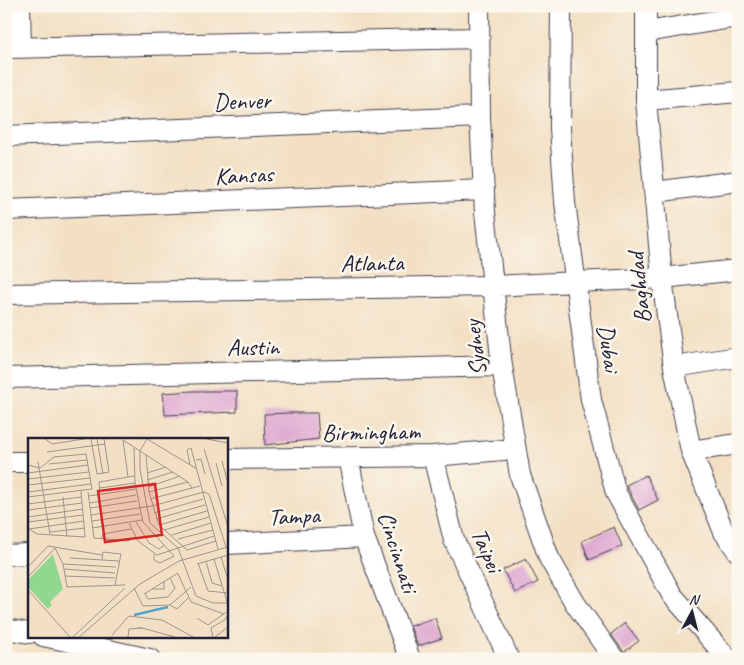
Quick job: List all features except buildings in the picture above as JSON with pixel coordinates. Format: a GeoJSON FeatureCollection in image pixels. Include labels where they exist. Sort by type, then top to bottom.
{"type":"FeatureCollection","features":[{"type":"Feature","properties":{"kind":"street"},"geometry":{"type":"LineString","coordinates":[[20,6],[14,48],[479,38]]}},
{"type":"Feature","properties":{"kind":"street","name":"Sydney"},"geometry":{"type":"LineString","coordinates":[[479,6],[480,117],[484,190],[502,366],[520,475],[549,558],[575,603],[614,659]]}},
{"type":"Feature","properties":{"kind":"street","name":"Dubai"},"geometry":{"type":"LineString","coordinates":[[561,6],[560,128],[565,202],[574,283],[591,400],[616,493],[672,595],[728,659]]}},
{"type":"Feature","properties":{"kind":"street","name":"Baghdad"},"geometry":{"type":"LineString","coordinates":[[646,6],[646,100],[662,278],[674,367],[691,451],[731,531],[738,552]]}},
{"type":"Feature","properties":{"kind":"street"},"geometry":{"type":"LineString","coordinates":[[646,32],[738,17]]}},
{"type":"Feature","properties":{"kind":"street"},"geometry":{"type":"LineString","coordinates":[[646,100],[738,92]]}},
{"type":"Feature","properties":{"kind":"street","name":"Denver"},"geometry":{"type":"LineString","coordinates":[[6,136],[480,117]]}},
{"type":"Feature","properties":{"kind":"street"},"geometry":{"type":"LineString","coordinates":[[655,192],[738,181]]}},
{"type":"Feature","properties":{"kind":"street","name":"Kansas"},"geometry":{"type":"LineString","coordinates":[[6,210],[387,192],[484,190]]}},
{"type":"Feature","properties":{"kind":"street","name":"Atlanta"},"geometry":{"type":"LineString","coordinates":[[6,294],[493,286],[662,278],[738,270]]}},
{"type":"Feature","properties":{"kind":"street"},"geometry":{"type":"LineString","coordinates":[[674,367],[738,357]]}},
{"type":"Feature","properties":{"kind":"street","name":"Austin"},"geometry":{"type":"LineString","coordinates":[[6,378],[502,366]]}},
{"type":"Feature","properties":{"kind":"street"},"geometry":{"type":"LineString","coordinates":[[691,451],[738,444]]}},
{"type":"Feature","properties":{"kind":"street","name":"Birmingham"},"geometry":{"type":"LineString","coordinates":[[228,459],[433,456],[515,449]]}},
{"type":"Feature","properties":{"kind":"street","name":"Taipei"},"geometry":{"type":"LineString","coordinates":[[433,456],[454,540],[509,659]]}},
{"type":"Feature","properties":{"kind":"street","name":"Cincinnati"},"geometry":{"type":"LineString","coordinates":[[348,457],[364,537],[404,657]]}},
{"type":"Feature","properties":{"kind":"street"},"geometry":{"type":"LineString","coordinates":[[6,462],[28,462]]}},
{"type":"Feature","properties":{"kind":"street","name":"Tampa"},"geometry":{"type":"LineString","coordinates":[[228,544],[364,537]]}},
{"type":"Feature","properties":{"kind":"street"},"geometry":{"type":"LineString","coordinates":[[6,555],[28,554]]}},
{"type":"Feature","properties":{"kind":"street"},"geometry":{"type":"LineString","coordinates":[[6,628],[28,633]]}},
{"type":"Feature","properties":{"kind":"street"},"geometry":{"type":"LineString","coordinates":[[52,638],[150,659]]}}]}
